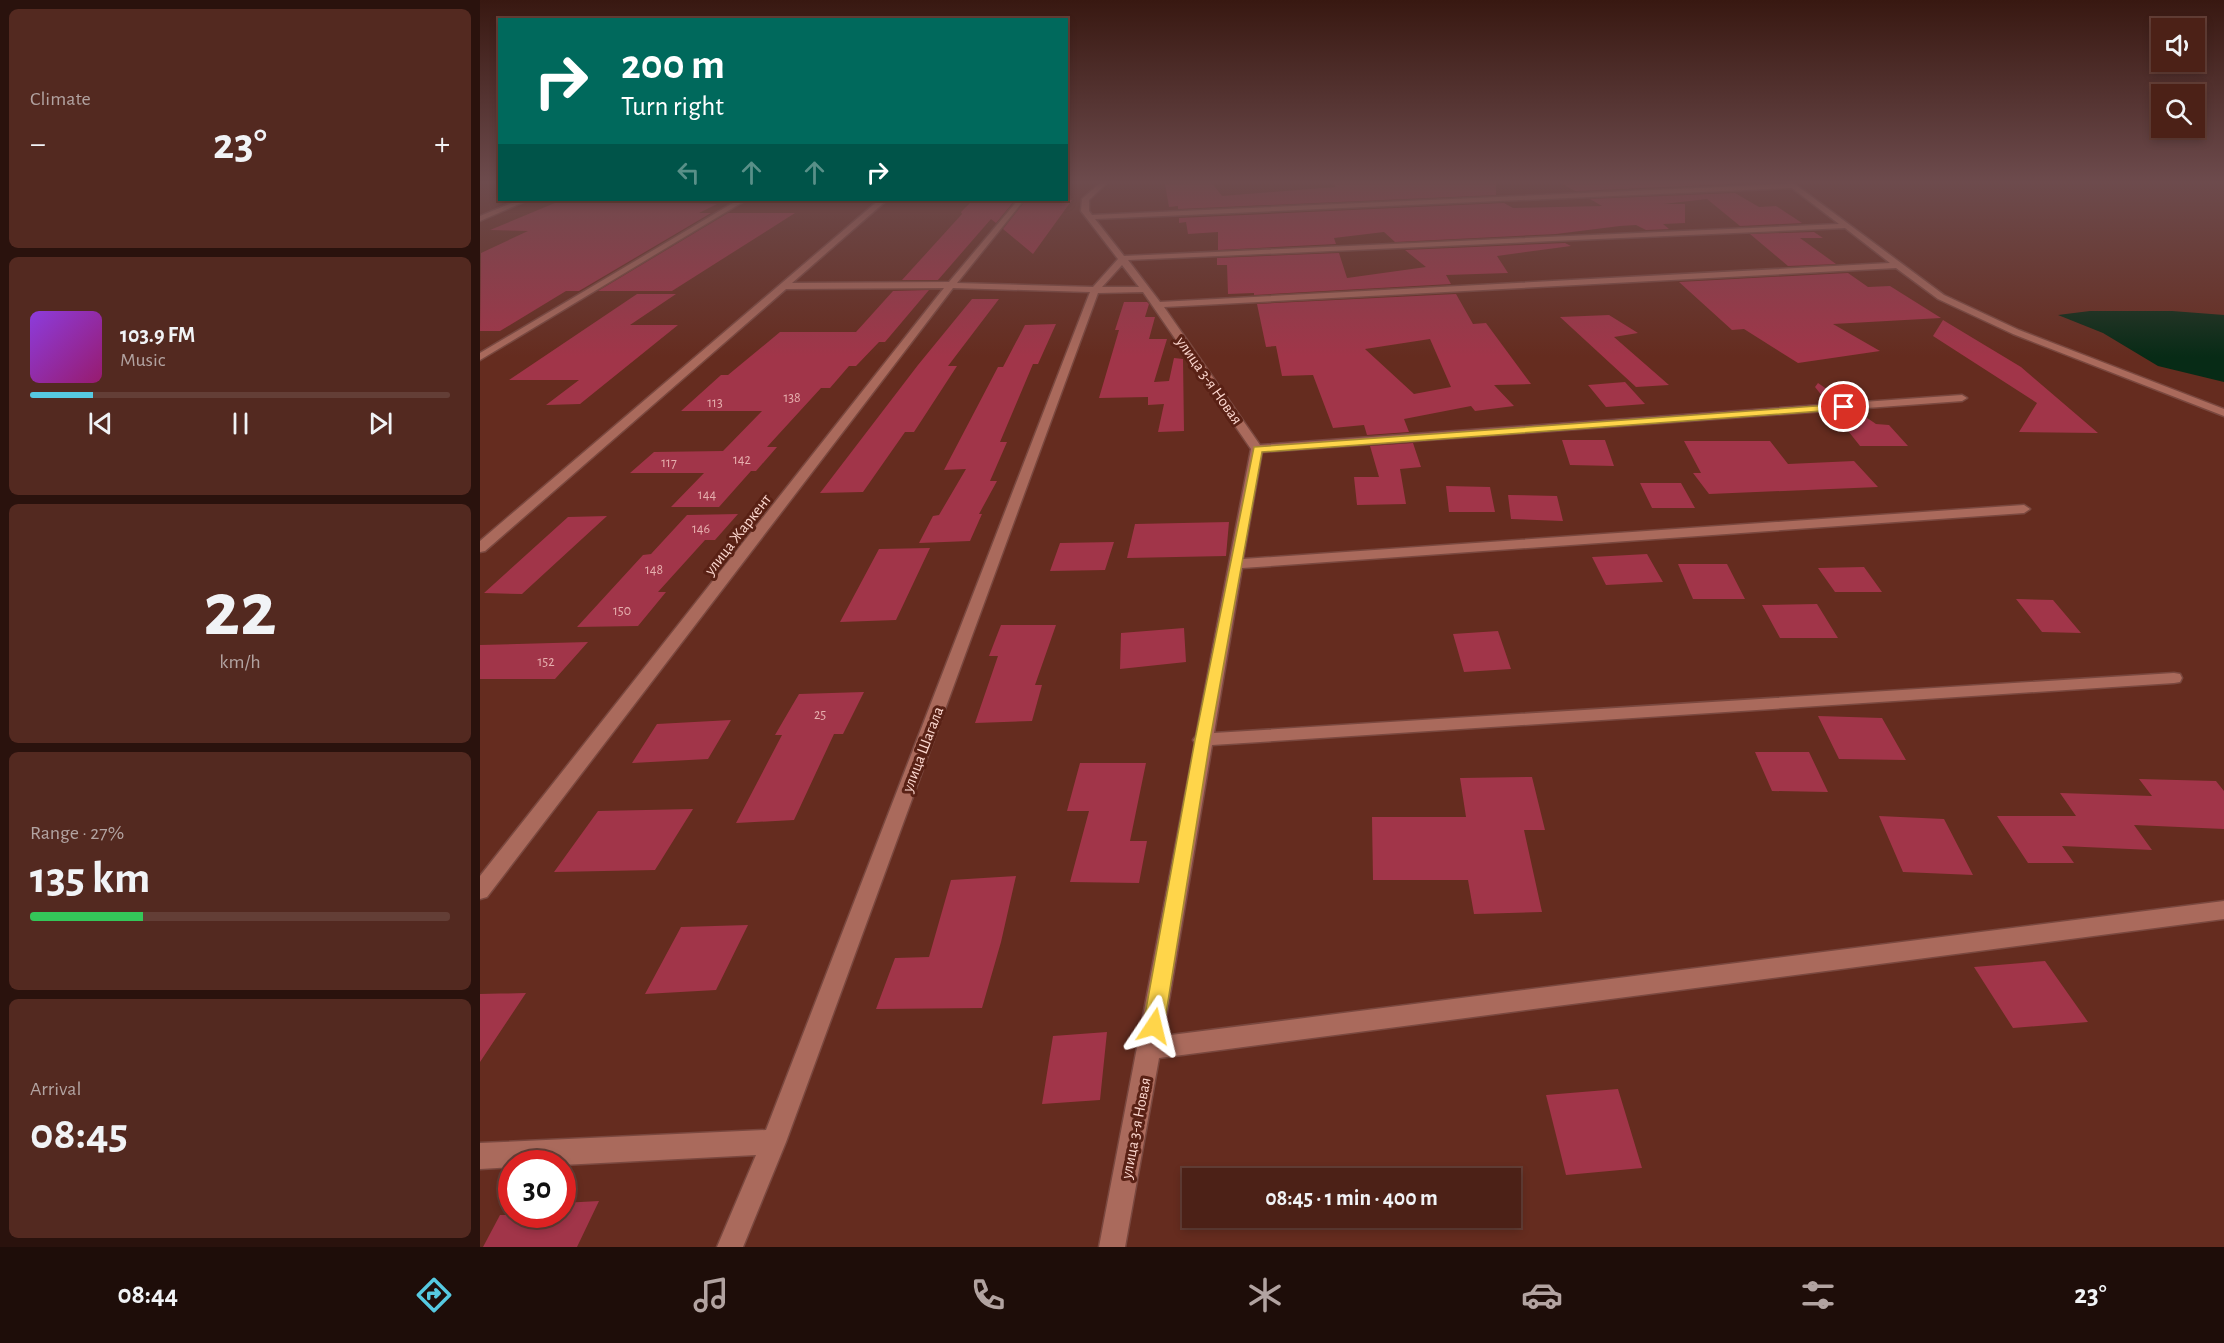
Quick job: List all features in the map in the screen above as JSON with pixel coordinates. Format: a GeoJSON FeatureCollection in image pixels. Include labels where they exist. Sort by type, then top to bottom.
{"type":"FeatureCollection","features":[{"type":"Feature","properties":{"kind":"street"},"geometry":{"type":"LineString","coordinates":[[480,357],[675,240]]}},
{"type":"Feature","properties":{"kind":"street"},"geometry":{"type":"LineString","coordinates":[[480,548],[837,240]]}},
{"type":"Feature","properties":{"kind":"street","name":"улица Жаркент"},"geometry":{"type":"LineString","coordinates":[[480,891],[951,285],[988,240]]}},
{"type":"Feature","properties":{"kind":"street","name":"улица 3-я Новая"},"geometry":{"type":"LineString","coordinates":[[1110,240],[1158,305],[1257,449],[1203,740],[1150,1048],[1112,1247]]}},
{"type":"Feature","properties":{"kind":"street"},"geometry":{"type":"LineString","coordinates":[[1124,258],[1526,240]]}},
{"type":"Feature","properties":{"kind":"street"},"geometry":{"type":"LineString","coordinates":[[1865,240],[1941,297],[2016,332],[2224,412]]}},
{"type":"Feature","properties":{"kind":"street","name":"улица Шагала"},"geometry":{"type":"LineString","coordinates":[[730,1247],[774,1142],[1095,290],[1124,258]]}},
{"type":"Feature","properties":{"kind":"street"},"geometry":{"type":"LineString","coordinates":[[1158,305],[1897,265]]}},
{"type":"Feature","properties":{"kind":"street"},"geometry":{"type":"LineString","coordinates":[[784,286],[951,285],[1095,290],[1146,289]]}},
{"type":"Feature","properties":{"kind":"street"},"geometry":{"type":"LineString","coordinates":[[1257,449],[1962,398]]}},
{"type":"Feature","properties":{"kind":"street"},"geometry":{"type":"LineString","coordinates":[[1236,564],[2024,508]]}},
{"type":"Feature","properties":{"kind":"street"},"geometry":{"type":"LineString","coordinates":[[1203,740],[2174,678]]}},
{"type":"Feature","properties":{"kind":"street"},"geometry":{"type":"LineString","coordinates":[[1150,1048],[2224,910]]}},
{"type":"Feature","properties":{"kind":"street"},"geometry":{"type":"LineString","coordinates":[[480,1156],[774,1142]]}},
{"type":"Feature","properties":{"kind":"shaded area"},"geometry":{"type":"Polygon","coordinates":[[[2090,311],[2172,311],[2224,315],[2224,382],[2158,366],[2103,333],[2058,315],[2090,311]]]}},
{"type":"Feature","properties":{"kind":"building"},"geometry":{"type":"Polygon","coordinates":[[[508,240],[665,240],[579,291],[566,291],[500,331],[480,331],[481,253],[508,240]]]}},
{"type":"Feature","properties":{"kind":"building"},"geometry":{"type":"Polygon","coordinates":[[[683,240],[752,240],[672,291],[598,291],[683,240]]]}},
{"type":"Feature","properties":{"kind":"building"},"geometry":{"type":"Polygon","coordinates":[[[938,240],[973,240],[938,280],[902,280],[938,240]]]}},
{"type":"Feature","properties":{"kind":"building"},"geometry":{"type":"Polygon","coordinates":[[[1016,240],[1043,240],[1033,254],[1016,240]]]}},
{"type":"Feature","properties":{"kind":"building"},"geometry":{"type":"Polygon","coordinates":[[[1218,240],[1335,240],[1336,244],[1218,250],[1218,240]]]}},
{"type":"Feature","properties":{"kind":"building"},"geometry":{"type":"Polygon","coordinates":[[[1393,240],[1431,240],[1395,242],[1393,240]]]}},
{"type":"Feature","properties":{"kind":"building"},"geometry":{"type":"Polygon","coordinates":[[[1757,240],[1803,240],[1836,264],[1788,266],[1757,240]]]}},
{"type":"Feature","properties":{"kind":"building"},"geometry":{"type":"Polygon","coordinates":[[[1565,243],[1571,246],[1497,256],[1508,273],[1446,275],[1451,284],[1254,295],[1254,293],[1228,294],[1227,265],[1217,265],[1217,258],[1339,253],[1347,278],[1426,267],[1405,250],[1565,243]]]}},
{"type":"Feature","properties":{"kind":"building"},"geometry":{"type":"Polygon","coordinates":[[[1848,273],[1868,287],[1890,286],[1941,318],[1833,324],[1880,351],[1798,363],[1744,329],[1732,330],[1679,282],[1848,273]]]}},
{"type":"Feature","properties":{"kind":"building"},"geometry":{"type":"Polygon","coordinates":[[[929,290],[885,342],[879,342],[856,366],[849,366],[830,388],[821,388],[767,447],[777,447],[756,471],[751,471],[719,507],[671,507],[704,473],[630,473],[654,452],[723,451],[762,411],[681,411],[721,375],[728,375],[780,332],[856,332],[893,291],[929,290]]]}},
{"type":"Feature","properties":{"kind":"building"},"geometry":{"type":"Polygon","coordinates":[[[637,294],[676,294],[630,325],[678,325],[580,404],[546,405],[579,380],[509,380],[637,294]]]}},
{"type":"Feature","properties":{"kind":"building"},"geometry":{"type":"Polygon","coordinates":[[[1456,294],[1473,324],[1486,323],[1531,384],[1494,385],[1514,406],[1475,411],[1471,406],[1404,419],[1409,432],[1367,435],[1364,425],[1333,428],[1313,375],[1282,376],[1276,346],[1266,347],[1257,304],[1456,294]],[[1430,339],[1365,349],[1414,394],[1451,387],[1430,339]]]}},
{"type":"Feature","properties":{"kind":"building"},"geometry":{"type":"Polygon","coordinates":[[[972,299],[999,299],[948,366],[957,366],[914,432],[905,432],[863,492],[820,493],[918,365],[972,299]]]}},
{"type":"Feature","properties":{"kind":"building"},"geometry":{"type":"Polygon","coordinates":[[[1124,302],[1147,302],[1149,304],[1145,317],[1155,317],[1149,339],[1167,339],[1154,382],[1169,381],[1174,358],[1183,359],[1184,431],[1158,432],[1164,404],[1148,405],[1148,397],[1099,398],[1119,330],[1115,330],[1124,302]]]}},
{"type":"Feature","properties":{"kind":"building"},"geometry":{"type":"Polygon","coordinates":[[[1609,315],[1638,333],[1614,337],[1669,385],[1636,387],[1560,317],[1609,315]]]}},
{"type":"Feature","properties":{"kind":"building"},"geometry":{"type":"Polygon","coordinates":[[[1943,320],[2021,367],[2098,433],[2019,432],[2037,403],[1933,336],[1943,320]]]}},
{"type":"Feature","properties":{"kind":"building"},"geometry":{"type":"Polygon","coordinates":[[[1056,324],[1038,364],[1033,364],[1000,442],[1007,442],[990,481],[997,481],[979,514],[982,514],[970,541],[919,543],[933,516],[939,515],[966,469],[944,470],[998,367],[1003,367],[1025,325],[1056,324]]]}},
{"type":"Feature","properties":{"kind":"building"},"geometry":{"type":"Polygon","coordinates":[[[1625,382],[1645,404],[1606,407],[1588,385],[1625,382]]]}},
{"type":"Feature","properties":{"kind":"building"},"geometry":{"type":"Polygon","coordinates":[[[1818,383],[1844,401],[1827,402],[1815,387],[1818,383]]]}},
{"type":"Feature","properties":{"kind":"building"},"geometry":{"type":"Polygon","coordinates":[[[1857,411],[1876,424],[1889,425],[1908,446],[1860,446],[1834,413],[1857,411]]]}},
{"type":"Feature","properties":{"kind":"building"},"geometry":{"type":"Polygon","coordinates":[[[1562,440],[1605,440],[1614,466],[1570,465],[1562,440]]]}},
{"type":"Feature","properties":{"kind":"building"},"geometry":{"type":"Polygon","coordinates":[[[1684,441],[1770,441],[1788,464],[1854,461],[1878,487],[1709,494],[1693,473],[1701,473],[1684,441]]]}},
{"type":"Feature","properties":{"kind":"building"},"geometry":{"type":"Polygon","coordinates":[[[1413,443],[1421,467],[1400,469],[1406,504],[1357,505],[1354,477],[1379,477],[1370,446],[1413,443]]]}},
{"type":"Feature","properties":{"kind":"building"},"geometry":{"type":"Polygon","coordinates":[[[1640,483],[1681,483],[1695,508],[1652,508],[1640,483]]]}},
{"type":"Feature","properties":{"kind":"building"},"geometry":{"type":"Polygon","coordinates":[[[1446,486],[1490,487],[1495,512],[1449,512],[1446,486]]]}},
{"type":"Feature","properties":{"kind":"building"},"geometry":{"type":"Polygon","coordinates":[[[1508,495],[1557,496],[1563,521],[1511,519],[1508,495]]]}},
{"type":"Feature","properties":{"kind":"building"},"geometry":{"type":"Polygon","coordinates":[[[738,514],[715,540],[705,540],[658,592],[666,592],[638,626],[577,627],[643,555],[651,554],[687,515],[738,514]]]}},
{"type":"Feature","properties":{"kind":"building"},"geometry":{"type":"Polygon","coordinates":[[[607,516],[522,594],[484,593],[568,517],[607,516]]]}},
{"type":"Feature","properties":{"kind":"building"},"geometry":{"type":"Polygon","coordinates":[[[1229,522],[1226,556],[1127,558],[1135,524],[1229,522]]]}},
{"type":"Feature","properties":{"kind":"building"},"geometry":{"type":"Polygon","coordinates":[[[1114,542],[1105,570],[1050,571],[1060,543],[1114,542]]]}},
{"type":"Feature","properties":{"kind":"building"},"geometry":{"type":"Polygon","coordinates":[[[930,548],[896,620],[840,622],[879,549],[930,548]]]}},
{"type":"Feature","properties":{"kind":"building"},"geometry":{"type":"Polygon","coordinates":[[[1647,554],[1663,582],[1606,585],[1592,557],[1647,554]]]}},
{"type":"Feature","properties":{"kind":"building"},"geometry":{"type":"Polygon","coordinates":[[[1678,564],[1727,564],[1745,599],[1693,599],[1678,564]]]}},
{"type":"Feature","properties":{"kind":"building"},"geometry":{"type":"Polygon","coordinates":[[[1864,567],[1882,592],[1835,592],[1818,568],[1864,567]]]}},
{"type":"Feature","properties":{"kind":"building"},"geometry":{"type":"Polygon","coordinates":[[[2016,599],[2053,600],[2081,633],[2042,632],[2016,599]]]}},
{"type":"Feature","properties":{"kind":"building"},"geometry":{"type":"Polygon","coordinates":[[[1817,604],[1838,638],[1780,638],[1762,605],[1817,604]]]}},
{"type":"Feature","properties":{"kind":"building"},"geometry":{"type":"Polygon","coordinates":[[[1001,625],[1056,625],[1035,685],[1042,685],[1032,721],[975,723],[998,656],[989,656],[1001,625]]]}},
{"type":"Feature","properties":{"kind":"building"},"geometry":{"type":"Polygon","coordinates":[[[1184,628],[1186,662],[1120,669],[1121,633],[1184,628]]]}},
{"type":"Feature","properties":{"kind":"building"},"geometry":{"type":"Polygon","coordinates":[[[1498,631],[1511,669],[1464,672],[1453,634],[1498,631]]]}},
{"type":"Feature","properties":{"kind":"building"},"geometry":{"type":"Polygon","coordinates":[[[588,642],[555,679],[480,679],[480,645],[588,642]]]}},
{"type":"Feature","properties":{"kind":"building"},"geometry":{"type":"Polygon","coordinates":[[[864,692],[843,734],[834,734],[794,820],[736,823],[782,735],[775,735],[799,694],[864,692]]]}},
{"type":"Feature","properties":{"kind":"building"},"geometry":{"type":"Polygon","coordinates":[[[1818,716],[1882,718],[1906,760],[1839,759],[1818,716]]]}},
{"type":"Feature","properties":{"kind":"building"},"geometry":{"type":"Polygon","coordinates":[[[731,720],[708,759],[632,763],[657,724],[731,720]]]}},
{"type":"Feature","properties":{"kind":"building"},"geometry":{"type":"Polygon","coordinates":[[[1755,752],[1809,752],[1828,792],[1772,791],[1755,752]]]}},
{"type":"Feature","properties":{"kind":"building"},"geometry":{"type":"Polygon","coordinates":[[[1080,763],[1146,763],[1130,841],[1147,841],[1139,883],[1070,882],[1089,811],[1067,811],[1080,763]]]}},
{"type":"Feature","properties":{"kind":"building"},"geometry":{"type":"Polygon","coordinates":[[[1532,777],[1545,830],[1524,830],[1542,912],[1474,914],[1468,880],[1373,880],[1372,817],[1466,817],[1460,778],[1532,777]]]}},
{"type":"Feature","properties":{"kind":"building"},"geometry":{"type":"Polygon","coordinates":[[[2139,779],[2216,781],[2224,791],[2224,829],[2134,825],[2152,850],[2062,846],[2074,863],[2028,863],[1997,816],[2076,816],[2060,793],[2152,796],[2139,779]]]}},
{"type":"Feature","properties":{"kind":"building"},"geometry":{"type":"Polygon","coordinates":[[[693,809],[655,870],[554,872],[598,811],[693,809]]]}},
{"type":"Feature","properties":{"kind":"building"},"geometry":{"type":"Polygon","coordinates":[[[1879,816],[1944,819],[1973,875],[1903,872],[1879,816]]]}},
{"type":"Feature","properties":{"kind":"building"},"geometry":{"type":"Polygon","coordinates":[[[1016,876],[1001,942],[982,1008],[876,1009],[895,958],[929,957],[951,880],[1016,876]]]}},
{"type":"Feature","properties":{"kind":"building"},"geometry":{"type":"Polygon","coordinates":[[[748,925],[716,990],[645,994],[681,927],[748,925]]]}},
{"type":"Feature","properties":{"kind":"building"},"geometry":{"type":"Polygon","coordinates":[[[2045,961],[2088,1022],[2013,1028],[1974,967],[2045,961]]]}},
{"type":"Feature","properties":{"kind":"building"},"geometry":{"type":"Polygon","coordinates":[[[526,993],[480,1062],[480,994],[526,993]]]}},
{"type":"Feature","properties":{"kind":"building"},"geometry":{"type":"Polygon","coordinates":[[[1107,1032],[1100,1100],[1042,1104],[1053,1036],[1107,1032]]]}},
{"type":"Feature","properties":{"kind":"building"},"geometry":{"type":"Polygon","coordinates":[[[1618,1089],[1642,1168],[1566,1175],[1546,1095],[1618,1089]]]}},
{"type":"Feature","properties":{"kind":"building"},"geometry":{"type":"Polygon","coordinates":[[[599,1201],[577,1247],[483,1247],[498,1219],[498,1228],[576,1228],[576,1202],[599,1201]]]}},
{"type":"Feature","properties":{"kind":"route"},"geometry":{"type":"LineString","coordinates":[[1154,1026],[1203,740],[1257,449],[1844,407]]}}]}
